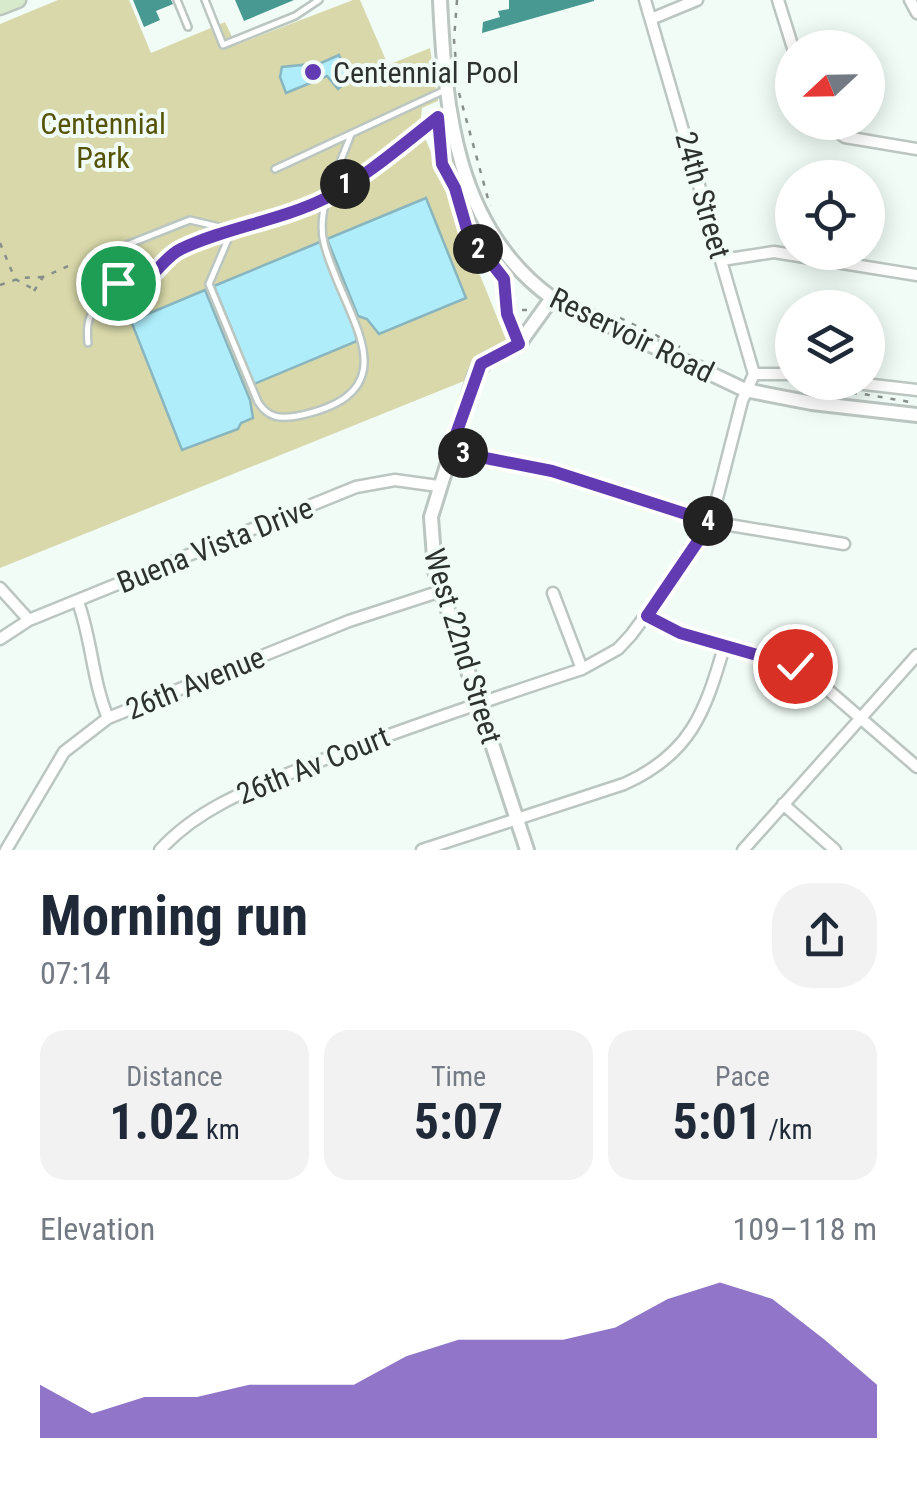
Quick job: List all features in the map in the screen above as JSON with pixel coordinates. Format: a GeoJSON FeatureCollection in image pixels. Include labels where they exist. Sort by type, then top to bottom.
{"type":"FeatureCollection","features":[{"type":"Feature","properties":{"kind":"main road"},"geometry":{"type":"LineString","coordinates":[[0,8],[18,0]]}},
{"type":"Feature","properties":{"kind":"street","name":"Reservoir Road"},"geometry":{"type":"LineString","coordinates":[[440,0],[444,113],[485,228],[520,272],[552,298],[745,390],[812,403],[917,415]]}},
{"type":"Feature","properties":{"kind":"street","name":"24th Street"},"geometry":{"type":"LineString","coordinates":[[645,0],[754,374]]}},
{"type":"Feature","properties":{"kind":"street"},"geometry":{"type":"LineString","coordinates":[[651,19],[698,0]]}},
{"type":"Feature","properties":{"kind":"street"},"geometry":{"type":"LineString","coordinates":[[778,0],[787,30]]}},
{"type":"Feature","properties":{"kind":"street"},"geometry":{"type":"LineString","coordinates":[[910,0],[917,13]]}},
{"type":"Feature","properties":{"kind":"street"},"geometry":{"type":"LineString","coordinates":[[863,140],[917,149]]}},
{"type":"Feature","properties":{"kind":"street"},"geometry":{"type":"LineString","coordinates":[[722,260],[774,252],[917,275]]}},
{"type":"Feature","properties":{"kind":"street","name":"West 22nd Street"},"geometry":{"type":"LineString","coordinates":[[527,850],[441,591],[430,536],[438,486],[481,364],[519,344],[552,298]]}},
{"type":"Feature","properties":{"kind":"street"},"geometry":{"type":"LineString","coordinates":[[745,390],[754,374],[775,374]]}},
{"type":"Feature","properties":{"kind":"street"},"geometry":{"type":"LineString","coordinates":[[885,386],[917,390]]}},
{"type":"Feature","properties":{"kind":"street","name":"26th Av Court"},"geometry":{"type":"LineString","coordinates":[[160,850],[190,820],[235,796],[400,730],[582,668],[618,649],[647,616],[711,522],[745,390]]}},
{"type":"Feature","properties":{"kind":"street"},"geometry":{"type":"LineString","coordinates":[[450,451],[552,471],[711,522],[844,544]]}},
{"type":"Feature","properties":{"kind":"street","name":"Buena Vista Drive"},"geometry":{"type":"LineString","coordinates":[[0,640],[30,620],[356,487],[395,480],[438,486]]}},
{"type":"Feature","properties":{"kind":"street"},"geometry":{"type":"LineString","coordinates":[[0,588],[30,620]]}},
{"type":"Feature","properties":{"kind":"street","name":"26th Avenue"},"geometry":{"type":"LineString","coordinates":[[6,850],[64,752],[108,718],[349,622],[441,591]]}},
{"type":"Feature","properties":{"kind":"street"},"geometry":{"type":"LineString","coordinates":[[553,593],[582,668]]}},
{"type":"Feature","properties":{"kind":"street"},"geometry":{"type":"LineString","coordinates":[[78,602],[91,640],[95,685],[108,718]]}},
{"type":"Feature","properties":{"kind":"street"},"geometry":{"type":"LineString","coordinates":[[647,616],[680,633],[804,670],[917,767]]}},
{"type":"Feature","properties":{"kind":"street"},"geometry":{"type":"LineString","coordinates":[[422,850],[624,784],[656,768],[699,722],[724,646]]}},
{"type":"Feature","properties":{"kind":"street"},"geometry":{"type":"LineString","coordinates":[[744,850],[917,655]]}},
{"type":"Feature","properties":{"kind":"street"},"geometry":{"type":"LineString","coordinates":[[783,804],[835,850]]}},
{"type":"Feature","properties":{"kind":"lane"},"geometry":{"type":"LineString","coordinates":[[177,0],[188,26]]}},
{"type":"Feature","properties":{"kind":"lane"},"geometry":{"type":"LineString","coordinates":[[205,0],[223,45],[295,16],[320,0]]}},
{"type":"Feature","properties":{"kind":"lane"},"geometry":{"type":"LineString","coordinates":[[276,169],[446,90]]}},
{"type":"Feature","properties":{"kind":"lane"},"geometry":{"type":"LineString","coordinates":[[88,343],[86,327],[92,309],[118,283],[134,284],[156,275],[176,251],[326,198],[444,113]]}},
{"type":"Feature","properties":{"kind":"lane"},"geometry":{"type":"LineString","coordinates":[[232,230],[210,284],[264,412],[275,417],[320,410],[342,402],[361,385],[365,370],[362,342],[323,241],[326,198],[351,134]]}},
{"type":"Feature","properties":{"kind":"lane"},"geometry":{"type":"LineString","coordinates":[[118,283],[109,263],[119,248],[190,220],[232,230]]}},
{"type":"Feature","properties":{"kind":"path"},"geometry":{"type":"LineString","coordinates":[[457,0],[454,40],[458,86],[490,204]]}},
{"type":"Feature","properties":{"kind":"path"},"geometry":{"type":"LineString","coordinates":[[444,113],[442,164],[455,188],[468,233],[504,279],[507,310],[519,344]]}},
{"type":"Feature","properties":{"kind":"path"},"geometry":{"type":"LineString","coordinates":[[0,244],[14,279],[34,290],[44,277]]}},
{"type":"Feature","properties":{"kind":"path"},"geometry":{"type":"LineString","coordinates":[[0,285],[14,279],[44,277],[73,264]]}},
{"type":"Feature","properties":{"kind":"path"},"geometry":{"type":"LineString","coordinates":[[507,310],[534,310],[541,316]]}},
{"type":"Feature","properties":{"kind":"path"},"geometry":{"type":"LineString","coordinates":[[610,314],[690,352]]}},
{"type":"Feature","properties":{"kind":"path"},"geometry":{"type":"LineString","coordinates":[[885,398],[917,404]]}},
{"type":"Feature","properties":{"kind":"green space","name":"Centennial Park"},"geometry":{"type":"Polygon","coordinates":[[[58,0],[129,0],[151,53],[225,22],[236,45],[353,0],[360,0],[388,65],[430,48],[438,101],[422,108],[420,126],[466,236],[460,251],[468,271],[480,275],[507,342],[473,358],[464,381],[0,568],[0,24],[58,0]]]}},
{"type":"Feature","properties":{"kind":"water","name":"Centennial Pool"},"geometry":{"type":"Polygon","coordinates":[[[339,55],[349,80],[338,89],[327,76],[286,93],[280,77],[282,67],[321,63],[339,55]]]}},
{"type":"Feature","properties":{"kind":"water"},"geometry":{"type":"Polygon","coordinates":[[[426,198],[466,298],[379,334],[367,319],[358,316],[327,239],[426,198]]]}},
{"type":"Feature","properties":{"kind":"water"},"geometry":{"type":"Polygon","coordinates":[[[320,242],[357,341],[254,384],[214,286],[320,242]]]}},
{"type":"Feature","properties":{"kind":"water"},"geometry":{"type":"Polygon","coordinates":[[[205,290],[250,400],[253,418],[241,423],[238,429],[182,450],[131,321],[205,290]]]}},
{"type":"Feature","properties":{"kind":"building"},"geometry":{"type":"Polygon","coordinates":[[[133,0],[171,0],[173,4],[156,11],[160,20],[144,27],[133,0]]]}},
{"type":"Feature","properties":{"kind":"building"},"geometry":{"type":"Polygon","coordinates":[[[235,0],[294,0],[244,21],[235,0]]]}},
{"type":"Feature","properties":{"kind":"building"},"geometry":{"type":"Polygon","coordinates":[[[509,0],[594,1],[482,33],[483,22],[500,17],[498,11],[509,9],[509,0]]]}},
{"type":"Feature","properties":{"kind":"place","name":"Centennial Pool"},"geometry":{"type":"Point","coordinates":[313,72]}},
{"type":"Feature","properties":{"kind":"route"},"geometry":{"type":"LineString","coordinates":[[118,283],[134,284],[156,275],[176,251],[218,233],[326,198],[438,117],[446,176],[455,188],[468,233],[504,279],[507,314],[519,344],[481,364],[450,451],[552,471],[711,522],[647,616],[680,633],[795,666]]}}]}
